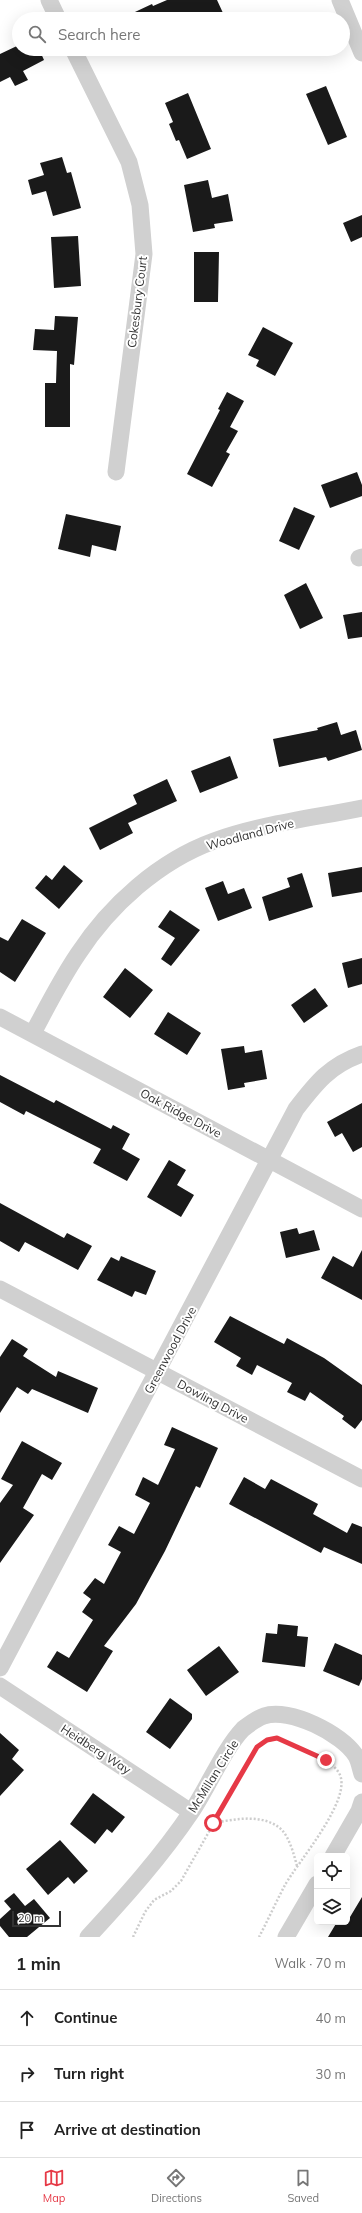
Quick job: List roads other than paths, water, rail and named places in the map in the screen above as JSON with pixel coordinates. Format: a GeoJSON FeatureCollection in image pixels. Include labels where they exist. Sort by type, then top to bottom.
{"type":"FeatureCollection","features":[{"type":"Feature","properties":{"kind":"street"},"geometry":{"type":"LineString","coordinates":[[48,0],[54,12]]}},
{"type":"Feature","properties":{"kind":"street"},"geometry":{"type":"LineString","coordinates":[[340,0],[345,12]]}},
{"type":"Feature","properties":{"kind":"street"},"geometry":{"type":"LineString","coordinates":[[350,24],[362,53]]}},
{"type":"Feature","properties":{"kind":"street","name":"Cokesbury Court"},"geometry":{"type":"LineString","coordinates":[[76,56],[129,162],[140,205],[144,254],[116,472]]}},
{"type":"Feature","properties":{"kind":"street","name":"Woodland Drive"},"geometry":{"type":"LineString","coordinates":[[33,1033],[78,954],[107,917],[140,884],[173,861],[214,841],[362,808]]}},
{"type":"Feature","properties":{"kind":"street","name":"Oak Ridge Drive"},"geometry":{"type":"LineString","coordinates":[[0,1017],[33,1033],[362,1209]]}},
{"type":"Feature","properties":{"kind":"street","name":"Greenwood Drive"},"geometry":{"type":"LineString","coordinates":[[0,1668],[158,1373],[296,1109],[319,1079],[349,1058],[362,1054]]}},
{"type":"Feature","properties":{"kind":"street","name":"Dowling Drive"},"geometry":{"type":"LineString","coordinates":[[0,1289],[362,1480]]}},
{"type":"Feature","properties":{"kind":"street","name":"Heidberg Way"},"geometry":{"type":"LineString","coordinates":[[0,1686],[192,1812]]}},
{"type":"Feature","properties":{"kind":"street","name":"McMillan Circle"},"geometry":{"type":"LineString","coordinates":[[88,1937],[154,1864],[192,1812],[229,1748],[244,1729],[264,1716],[286,1715],[308,1721],[344,1741],[356,1757],[362,1774]]}},
{"type":"Feature","properties":{"kind":"street"},"geometry":{"type":"LineString","coordinates":[[335,1853],[359,1811],[362,1802]]}},
{"type":"Feature","properties":{"kind":"street"},"geometry":{"type":"LineString","coordinates":[[286,1937],[314,1889]]}}]}
